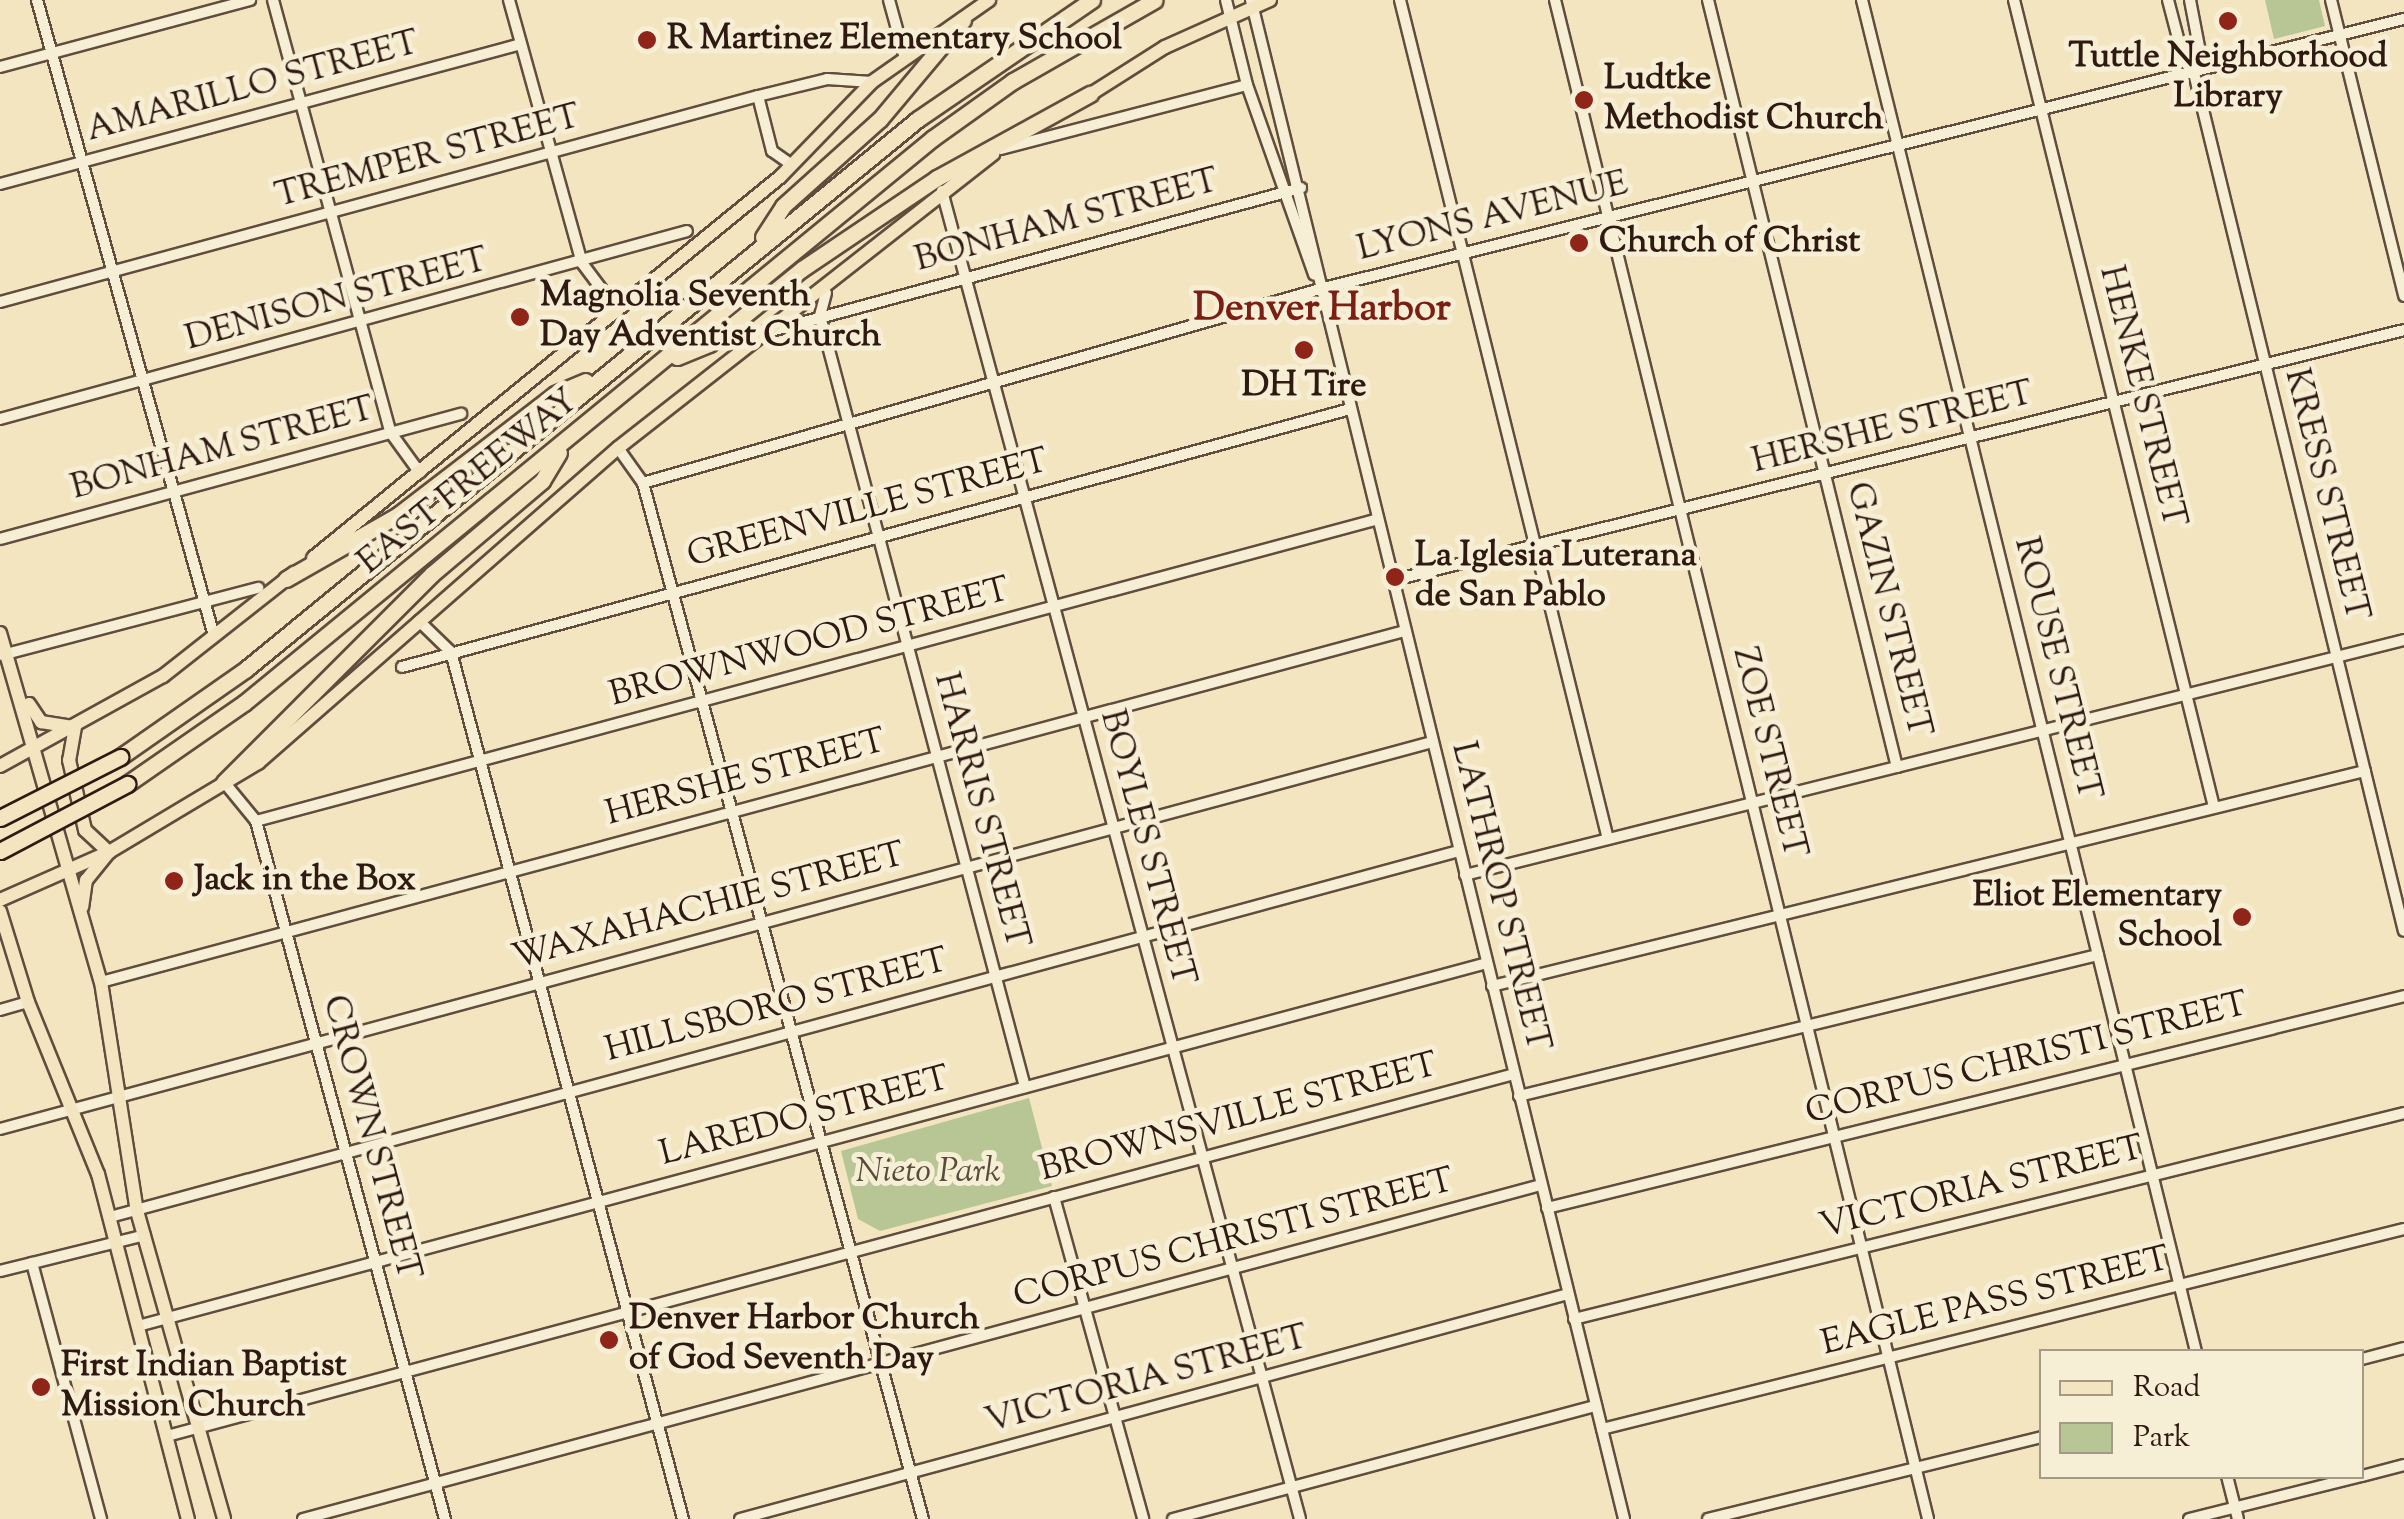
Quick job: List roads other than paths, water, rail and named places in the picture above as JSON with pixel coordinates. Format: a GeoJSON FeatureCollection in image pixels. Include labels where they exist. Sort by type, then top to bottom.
{"type":"FeatureCollection","features":[{"type":"Feature","properties":{"kind":"highway","name":"EAST FREEWAY"},"geometry":{"type":"LineString","coordinates":[[0,818],[120,757],[246,669],[754,249],[969,79],[1092,0]]}},
{"type":"Feature","properties":{"kind":"highway","name":"EAST FREEWAY"},"geometry":{"type":"LineString","coordinates":[[0,851],[127,784],[244,703],[934,138],[1013,81],[1155,0]]}},
{"type":"Feature","properties":{"kind":"highway"},"geometry":{"type":"LineString","coordinates":[[754,249],[783,206],[880,119],[962,20]]}},
{"type":"Feature","properties":{"kind":"highway"},"geometry":{"type":"LineString","coordinates":[[659,365],[708,344],[802,269],[936,178],[1090,94]]}},
{"type":"Feature","properties":{"kind":"highway"},"geometry":{"type":"LineString","coordinates":[[286,579],[398,514],[555,394],[602,373]]}},
{"type":"Feature","properties":{"kind":"highway"},"geometry":{"type":"LineString","coordinates":[[224,782],[432,574],[542,481],[565,443]]}},
{"type":"Feature","properties":{"kind":"main road"},"geometry":{"type":"LineString","coordinates":[[0,766],[163,676],[618,310],[792,164],[872,82],[989,0]]}},
{"type":"Feature","properties":{"kind":"main road"},"geometry":{"type":"LineString","coordinates":[[0,900],[109,852],[291,738],[618,448],[758,335],[824,290],[942,191],[1000,149],[1090,94],[1252,3],[1270,0]]}},
{"type":"Feature","properties":{"kind":"main road"},"geometry":{"type":"LineString","coordinates":[[0,634],[4,654],[42,722],[75,728]]}},
{"type":"Feature","properties":{"kind":"main road"},"geometry":{"type":"LineString","coordinates":[[18,682],[101,982],[114,1098],[137,1211],[224,1519]]}},
{"type":"Feature","properties":{"kind":"main road"},"geometry":{"type":"LineString","coordinates":[[75,728],[69,760],[85,830],[109,852]]}},
{"type":"Feature","properties":{"kind":"main road"},"geometry":{"type":"LineString","coordinates":[[81,914],[86,880],[109,852]]}},
{"type":"Feature","properties":{"kind":"main road"},"geometry":{"type":"LineString","coordinates":[[0,910],[28,1002],[74,1108],[110,1216],[188,1519]]}},
{"type":"Feature","properties":{"kind":"street"},"geometry":{"type":"LineString","coordinates":[[36,0],[200,602],[214,636]]}},
{"type":"Feature","properties":{"kind":"street"},"geometry":{"type":"LineString","coordinates":[[0,67],[250,0]]}},
{"type":"Feature","properties":{"kind":"street"},"geometry":{"type":"LineString","coordinates":[[273,0],[358,324],[391,433],[420,472]]}},
{"type":"Feature","properties":{"kind":"street"},"geometry":{"type":"LineString","coordinates":[[508,0],[582,263],[618,310]]}},
{"type":"Feature","properties":{"kind":"street"},"geometry":{"type":"LineString","coordinates":[[888,0],[906,58]]}},
{"type":"Feature","properties":{"kind":"street","name":"LATHROP STREET"},"geometry":{"type":"LineString","coordinates":[[1226,0],[1247,85],[1295,190]]}},
{"type":"Feature","properties":{"kind":"street"},"geometry":{"type":"LineString","coordinates":[[1400,0],[1608,840]]}},
{"type":"Feature","properties":{"kind":"street","name":"ZOE STREET"},"geometry":{"type":"LineString","coordinates":[[1554,0],[1928,1519]]}},
{"type":"Feature","properties":{"kind":"street","name":"GAZIN STREET"},"geometry":{"type":"LineString","coordinates":[[1708,0],[1897,767]]}},
{"type":"Feature","properties":{"kind":"street","name":"ROUSE STREET"},"geometry":{"type":"LineString","coordinates":[[1862,0],[2195,1349]]}},
{"type":"Feature","properties":{"kind":"street","name":"HENKE STREET"},"geometry":{"type":"LineString","coordinates":[[2014,0],[2214,807]]}},
{"type":"Feature","properties":{"kind":"street","name":"KRESS STREET"},"geometry":{"type":"LineString","coordinates":[[2168,0],[2184,61],[2194,73],[2404,931]]}},
{"type":"Feature","properties":{"kind":"street","name":"KRESS STREET"},"geometry":{"type":"LineString","coordinates":[[2190,0],[2200,57],[2194,73]]}},
{"type":"Feature","properties":{"kind":"street"},"geometry":{"type":"LineString","coordinates":[[2331,0],[2404,296]]}},
{"type":"Feature","properties":{"kind":"street","name":"LATHROP STREET"},"geometry":{"type":"LineString","coordinates":[[1252,3],[1602,1429],[1620,1518]]}},
{"type":"Feature","properties":{"kind":"street","name":"LYONS AVENUE"},"geometry":{"type":"LineString","coordinates":[[642,482],[1320,289],[2404,19]]}},
{"type":"Feature","properties":{"kind":"street","name":"AMARILLO STREET"},"geometry":{"type":"LineString","coordinates":[[0,184],[521,44]]}},
{"type":"Feature","properties":{"kind":"street","name":"TREMPER STREET"},"geometry":{"type":"LineString","coordinates":[[0,302],[758,96],[827,79],[872,82]]}},
{"type":"Feature","properties":{"kind":"street"},"geometry":{"type":"LineString","coordinates":[[1000,149],[1247,85]]}},
{"type":"Feature","properties":{"kind":"street"},"geometry":{"type":"LineString","coordinates":[[758,96],[772,151],[792,164]]}},
{"type":"Feature","properties":{"kind":"street","name":"BONHAM STREET"},"geometry":{"type":"LineString","coordinates":[[758,335],[1295,190]]}},
{"type":"Feature","properties":{"kind":"street","name":"BOYLES STREET"},"geometry":{"type":"LineString","coordinates":[[942,191],[1300,1519]]}},
{"type":"Feature","properties":{"kind":"street","name":"DENISON STREET"},"geometry":{"type":"LineString","coordinates":[[0,420],[582,263],[687,231]]}},
{"type":"Feature","properties":{"kind":"street"},"geometry":{"type":"LineString","coordinates":[[820,316],[824,290],[848,309]]}},
{"type":"Feature","properties":{"kind":"street","name":"HARRIS STREET"},"geometry":{"type":"LineString","coordinates":[[820,316],[1025,1087]]}},
{"type":"Feature","properties":{"kind":"street","name":"HERSHE STREET"},"geometry":{"type":"LineString","coordinates":[[1394,580],[2404,330]]}},
{"type":"Feature","properties":{"kind":"street","name":"GREENVILLE STREET"},"geometry":{"type":"LineString","coordinates":[[402,667],[1350,409]]}},
{"type":"Feature","properties":{"kind":"street","name":"BONHAM STREET"},"geometry":{"type":"LineString","coordinates":[[0,539],[461,414]]}},
{"type":"Feature","properties":{"kind":"street"},"geometry":{"type":"LineString","coordinates":[[618,448],[642,482],[924,1519]]}},
{"type":"Feature","properties":{"kind":"street","name":"BROWNWOOD STREET"},"geometry":{"type":"LineString","coordinates":[[256,821],[1378,519]]}},
{"type":"Feature","properties":{"kind":"street"},"geometry":{"type":"LineString","coordinates":[[4,654],[258,588]]}},
{"type":"Feature","properties":{"kind":"street"},"geometry":{"type":"LineString","coordinates":[[419,621],[450,652],[684,1519]]}},
{"type":"Feature","properties":{"kind":"street","name":"HERSHE STREET"},"geometry":{"type":"LineString","coordinates":[[101,982],[1405,631]]}},
{"type":"Feature","properties":{"kind":"street"},"geometry":{"type":"LineString","coordinates":[[1465,875],[2404,640]]}},
{"type":"Feature","properties":{"kind":"street","name":"WAXAHACHIE STREET"},"geometry":{"type":"LineString","coordinates":[[0,1129],[1432,742]]}},
{"type":"Feature","properties":{"kind":"street"},"geometry":{"type":"LineString","coordinates":[[1492,986],[2366,771]]}},
{"type":"Feature","properties":{"kind":"street","name":"CROWN STREET"},"geometry":{"type":"LineString","coordinates":[[224,782],[256,821],[445,1519]]}},
{"type":"Feature","properties":{"kind":"street","name":"HILLSBORO STREET"},"geometry":{"type":"LineString","coordinates":[[110,1216],[1459,851]]}},
{"type":"Feature","properties":{"kind":"street"},"geometry":{"type":"LineString","coordinates":[[1520,1096],[2098,955]]}},
{"type":"Feature","properties":{"kind":"street","name":"LAREDO STREET"},"geometry":{"type":"LineString","coordinates":[[138,1326],[1487,963]]}},
{"type":"Feature","properties":{"kind":"street","name":"CORPUS CHRISTI STREET"},"geometry":{"type":"LineString","coordinates":[[1547,1208],[2404,996]]}},
{"type":"Feature","properties":{"kind":"street"},"geometry":{"type":"LineString","coordinates":[[0,1010],[28,1002]]}},
{"type":"Feature","properties":{"kind":"street","name":"BROWNSVILLE STREET"},"geometry":{"type":"LineString","coordinates":[[167,1436],[1514,1074]]}},
{"type":"Feature","properties":{"kind":"street","name":"VICTORIA STREET"},"geometry":{"type":"LineString","coordinates":[[1574,1319],[2404,1113]]}},
{"type":"Feature","properties":{"kind":"street","name":"CORPUS CHRISTI STREET"},"geometry":{"type":"LineString","coordinates":[[303,1519],[1541,1185]]}},
{"type":"Feature","properties":{"kind":"street"},"geometry":{"type":"LineString","coordinates":[[1054,1197],[1143,1519]]}},
{"type":"Feature","properties":{"kind":"street","name":"EAGLE PASS STREET"},"geometry":{"type":"LineString","coordinates":[[1602,1429],[2404,1230]]}},
{"type":"Feature","properties":{"kind":"street"},"geometry":{"type":"LineString","coordinates":[[0,1271],[145,1236]]}},
{"type":"Feature","properties":{"kind":"street"},"geometry":{"type":"LineString","coordinates":[[32,1262],[101,1519]]}},
{"type":"Feature","properties":{"kind":"street","name":"VICTORIA STREET"},"geometry":{"type":"LineString","coordinates":[[740,1519],[1568,1294]]}},
{"type":"Feature","properties":{"kind":"street"},"geometry":{"type":"LineString","coordinates":[[2364,1358],[2404,1348]]}},
{"type":"Feature","properties":{"kind":"street"},"geometry":{"type":"LineString","coordinates":[[1173,1519],[1596,1406]]}},
{"type":"Feature","properties":{"kind":"street"},"geometry":{"type":"LineString","coordinates":[[1708,1519],[2039,1438]]}},
{"type":"Feature","properties":{"kind":"street"},"geometry":{"type":"LineString","coordinates":[[2364,1475],[2404,1465]]}},
{"type":"Feature","properties":{"kind":"street"},"geometry":{"type":"LineString","coordinates":[[2228,1479],[2236,1514]]}},
{"type":"Feature","properties":{"kind":"street"},"geometry":{"type":"LineString","coordinates":[[2189,1519],[2236,1514],[2351,1479]]}},
{"type":"Feature","properties":{"kind":"place","name":"Tuttle Neighborhood Library"},"geometry":{"type":"Point","coordinates":[2228,21]}},
{"type":"Feature","properties":{"kind":"place","name":"R Martinez Elementary School"},"geometry":{"type":"Point","coordinates":[647,40]}},
{"type":"Feature","properties":{"kind":"place","name":"Ludtke Methodist Church"},"geometry":{"type":"Point","coordinates":[1584,100]}},
{"type":"Feature","properties":{"kind":"place","name":"Church of Christ"},"geometry":{"type":"Point","coordinates":[1579,243]}},
{"type":"Feature","properties":{"kind":"place","name":"Magnolia Seventh Day Adventist Church"},"geometry":{"type":"Point","coordinates":[520,317]}},
{"type":"Feature","properties":{"kind":"place","name":"DH Tire"},"geometry":{"type":"Point","coordinates":[1304,350]}},
{"type":"Feature","properties":{"kind":"place","name":"La Iglesia Luterana de San Pablo"},"geometry":{"type":"Point","coordinates":[1395,577]}},
{"type":"Feature","properties":{"kind":"place","name":"Jack in the Box"},"geometry":{"type":"Point","coordinates":[174,881]}},
{"type":"Feature","properties":{"kind":"place","name":"Eliot Elementary School"},"geometry":{"type":"Point","coordinates":[2242,917]}},
{"type":"Feature","properties":{"kind":"place","name":"Denver Harbor Church of God Seventh Day"},"geometry":{"type":"Point","coordinates":[609,1340]}},
{"type":"Feature","properties":{"kind":"place","name":"First Indian Baptist Mission Church"},"geometry":{"type":"Point","coordinates":[41,1387]}},
{"type":"Feature","properties":{"kind":"district","name":"Denver Harbor"},"geometry":{"type":"Point","coordinates":[1322,310]}},
{"type":"Feature","properties":{"kind":"park label","name":"Nieto Park"},"geometry":{"type":"Point","coordinates":[928,1173]}}]}
